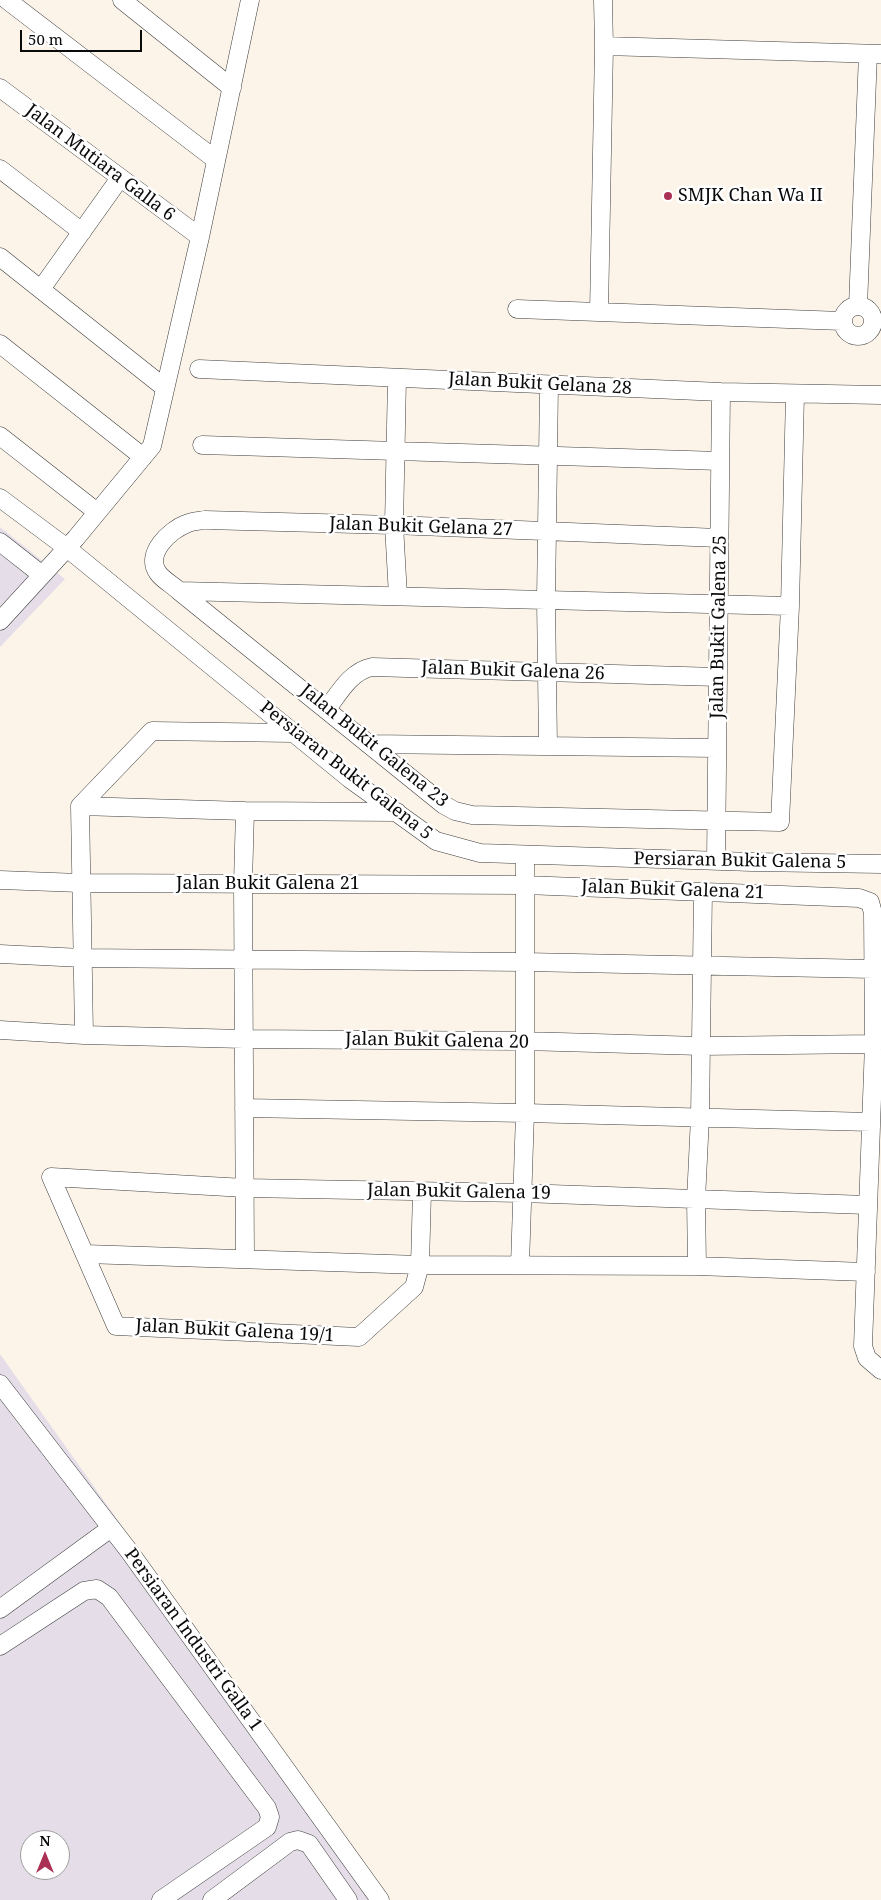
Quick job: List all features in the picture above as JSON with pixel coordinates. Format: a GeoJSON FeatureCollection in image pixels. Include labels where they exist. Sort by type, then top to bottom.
{"type":"FeatureCollection","features":[{"type":"Feature","properties":{"kind":"street"},"geometry":{"type":"LineString","coordinates":[[7,0],[216,160]]}},
{"type":"Feature","properties":{"kind":"street"},"geometry":{"type":"LineString","coordinates":[[122,0],[232,88]]}},
{"type":"Feature","properties":{"kind":"street"},"geometry":{"type":"LineString","coordinates":[[0,621],[67,548],[152,446],[200,237],[249,6],[234,0]]}},
{"type":"Feature","properties":{"kind":"street"},"geometry":{"type":"LineString","coordinates":[[600,312],[603,0]]}},
{"type":"Feature","properties":{"kind":"street"},"geometry":{"type":"LineString","coordinates":[[604,46],[875,54],[858,306]]}},
{"type":"Feature","properties":{"kind":"street","name":"Jalan Mutiara Galla 6"},"geometry":{"type":"LineString","coordinates":[[0,88],[200,237]]}},
{"type":"Feature","properties":{"kind":"street"},"geometry":{"type":"LineString","coordinates":[[0,169],[82,232]]}},
{"type":"Feature","properties":{"kind":"street"},"geometry":{"type":"LineString","coordinates":[[41,289],[120,178]]}},
{"type":"Feature","properties":{"kind":"street"},"geometry":{"type":"LineString","coordinates":[[0,257],[166,388]]}},
{"type":"Feature","properties":{"kind":"street"},"geometry":{"type":"LineString","coordinates":[[858,306],[868,310],[872,315],[873,321],[868,332],[858,337],[852,336],[843,327],[842,321],[847,310],[858,306]]}},
{"type":"Feature","properties":{"kind":"street"},"geometry":{"type":"LineString","coordinates":[[517,309],[842,321]]}},
{"type":"Feature","properties":{"kind":"street"},"geometry":{"type":"LineString","coordinates":[[0,344],[143,457]]}},
{"type":"Feature","properties":{"kind":"street","name":"Jalan Bukit Gelana 28"},"geometry":{"type":"LineString","coordinates":[[198,369],[721,392],[881,395]]}},
{"type":"Feature","properties":{"kind":"street"},"geometry":{"type":"LineString","coordinates":[[397,378],[394,525],[398,596]]}},
{"type":"Feature","properties":{"kind":"street"},"geometry":{"type":"LineString","coordinates":[[548,746],[546,600],[549,385]]}},
{"type":"Feature","properties":{"kind":"street","name":"Jalan Bukit Galena 25"},"geometry":{"type":"LineString","coordinates":[[716,861],[721,392]]}},
{"type":"Feature","properties":{"kind":"street"},"geometry":{"type":"LineString","coordinates":[[179,591],[790,606],[795,394]]}},
{"type":"Feature","properties":{"kind":"street"},"geometry":{"type":"LineString","coordinates":[[0,436],[98,512]]}},
{"type":"Feature","properties":{"kind":"street"},"geometry":{"type":"LineString","coordinates":[[202,445],[720,461]]}},
{"type":"Feature","properties":{"kind":"street","name":"Persiaran Bukit Galena 5"},"geometry":{"type":"LineString","coordinates":[[0,498],[67,548],[350,779],[436,841],[480,854],[881,864]]}},
{"type":"Feature","properties":{"kind":"street","name":"Jalan Bukit Gelana 27"},"geometry":{"type":"LineString","coordinates":[[158,573],[155,566],[155,557],[160,545],[171,532],[187,523],[205,520],[394,525],[719,538]]}},
{"type":"Feature","properties":{"kind":"street"},"geometry":{"type":"LineString","coordinates":[[0,542],[42,575]]}},
{"type":"Feature","properties":{"kind":"street","name":"Jalan Bukit Galena 23"},"geometry":{"type":"LineString","coordinates":[[158,573],[444,805],[455,811],[472,815],[780,822],[790,606]]}},
{"type":"Feature","properties":{"kind":"street","name":"Jalan Bukit Galena 26"},"geometry":{"type":"LineString","coordinates":[[327,709],[355,674],[372,667],[718,677]]}},
{"type":"Feature","properties":{"kind":"street"},"geometry":{"type":"LineString","coordinates":[[84,1035],[80,806],[152,731],[293,733]]}},
{"type":"Feature","properties":{"kind":"street"},"geometry":{"type":"LineString","coordinates":[[368,744],[718,748]]}},
{"type":"Feature","properties":{"kind":"street"},"geometry":{"type":"LineString","coordinates":[[80,806],[245,811],[397,812]]}},
{"type":"Feature","properties":{"kind":"street"},"geometry":{"type":"LineString","coordinates":[[245,811],[243,883],[245,1259]]}},
{"type":"Feature","properties":{"kind":"street"},"geometry":{"type":"LineString","coordinates":[[520,1265],[525,1113],[525,855]]}},
{"type":"Feature","properties":{"kind":"street","name":"Jalan Bukit Galena 21"},"geometry":{"type":"LineString","coordinates":[[0,880],[80,883],[525,885],[859,898],[870,902],[873,913],[874,1044],[863,1346],[867,1358],[881,1370]]}},
{"type":"Feature","properties":{"kind":"street"},"geometry":{"type":"LineString","coordinates":[[697,1266],[696,1200],[700,1117],[703,891]]}},
{"type":"Feature","properties":{"kind":"street"},"geometry":{"type":"LineString","coordinates":[[0,954],[82,958],[525,962],[873,970]]}},
{"type":"Feature","properties":{"kind":"street","name":"Jalan Bukit Galena 20"},"geometry":{"type":"LineString","coordinates":[[0,1030],[84,1035],[244,1039],[700,1046],[874,1044]]}},
{"type":"Feature","properties":{"kind":"street"},"geometry":{"type":"LineString","coordinates":[[244,1108],[871,1122]]}},
{"type":"Feature","properties":{"kind":"street","name":"Jalan Bukit Galena 19"},"geometry":{"type":"LineString","coordinates":[[51,1177],[245,1188],[522,1193],[867,1205]]}},
{"type":"Feature","properties":{"kind":"street","name":"Jalan Bukit Galena 19/1"},"geometry":{"type":"LineString","coordinates":[[51,1177],[116,1326],[359,1337],[414,1287],[420,1265]]}},
{"type":"Feature","properties":{"kind":"street"},"geometry":{"type":"LineString","coordinates":[[420,1265],[422,1192]]}},
{"type":"Feature","properties":{"kind":"street"},"geometry":{"type":"LineString","coordinates":[[85,1254],[420,1265],[697,1266],[866,1272]]}},
{"type":"Feature","properties":{"kind":"street","name":"Persiaran Industri Galla 1"},"geometry":{"type":"LineString","coordinates":[[0,1384],[111,1528],[380,1900]]}},
{"type":"Feature","properties":{"kind":"street"},"geometry":{"type":"LineString","coordinates":[[0,1609],[111,1528]]}},
{"type":"Feature","properties":{"kind":"street"},"geometry":{"type":"LineString","coordinates":[[0,1646],[84,1591],[97,1589],[109,1597],[267,1808],[270,1817],[267,1827],[161,1900]]}},
{"type":"Feature","properties":{"kind":"street"},"geometry":{"type":"LineString","coordinates":[[212,1900],[290,1842],[298,1840],[309,1844],[348,1900]]}},
{"type":"Feature","properties":{"kind":"shaded area"},"geometry":{"type":"Polygon","coordinates":[[[0,527],[65,579],[0,647],[0,527]]]}},
{"type":"Feature","properties":{"kind":"shaded area"},"geometry":{"type":"Polygon","coordinates":[[[0,1354],[387,1900],[0,1900],[0,1354]]]}},
{"type":"Feature","properties":{"kind":"place","name":"SMJK Chan Wa II"},"geometry":{"type":"Point","coordinates":[668,196]}}]}
